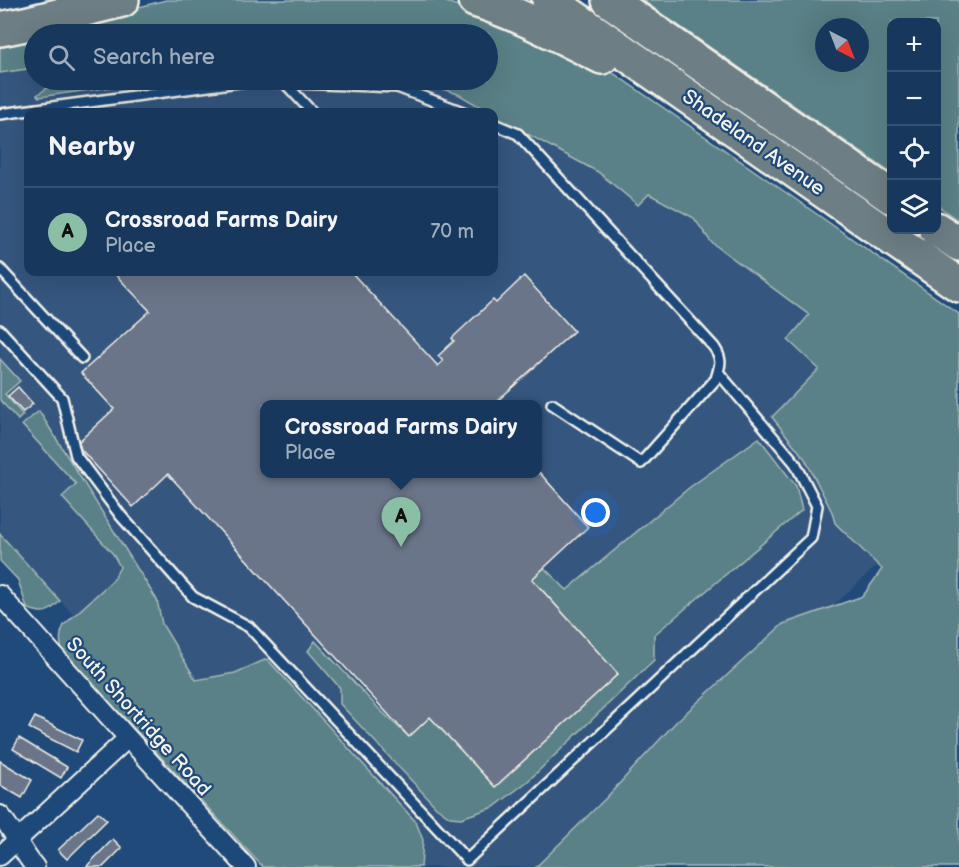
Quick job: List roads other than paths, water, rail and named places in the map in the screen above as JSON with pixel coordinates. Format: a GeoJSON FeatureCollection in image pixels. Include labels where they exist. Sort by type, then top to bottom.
{"type":"FeatureCollection","features":[{"type":"Feature","properties":{"kind":"highway"},"geometry":{"type":"LineString","coordinates":[[25,24],[122,0]]}},
{"type":"Feature","properties":{"kind":"highway"},"geometry":{"type":"LineString","coordinates":[[475,0],[540,25],[706,109]]}},
{"type":"Feature","properties":{"kind":"highway","name":"Shadeland Avenue"},"geometry":{"type":"LineString","coordinates":[[549,0],[959,285]]}},
{"type":"Feature","properties":{"kind":"highway","name":"Shadeland Avenue"},"geometry":{"type":"LineString","coordinates":[[609,0],[887,194]]}},
{"type":"Feature","properties":{"kind":"highway"},"geometry":{"type":"LineString","coordinates":[[0,29],[24,24]]}},
{"type":"Feature","properties":{"kind":"highway"},"geometry":{"type":"LineString","coordinates":[[941,232],[959,244]]}},
{"type":"Feature","properties":{"kind":"street","name":"South Shortridge Road"},"geometry":{"type":"LineString","coordinates":[[0,595],[246,867]]}},
{"type":"Feature","properties":{"kind":"street"},"geometry":{"type":"LineString","coordinates":[[0,856],[128,738]]}},
{"type":"Feature","properties":{"kind":"street"},"geometry":{"type":"LineString","coordinates":[[0,815],[35,867]]}},
{"type":"Feature","properties":{"kind":"lane"},"geometry":{"type":"LineString","coordinates":[[45,108],[179,90]]}},
{"type":"Feature","properties":{"kind":"lane"},"geometry":{"type":"LineString","coordinates":[[292,90],[308,108]]}},
{"type":"Feature","properties":{"kind":"lane"},"geometry":{"type":"LineString","coordinates":[[405,90],[453,108]]}},
{"type":"Feature","properties":{"kind":"lane"},"geometry":{"type":"LineString","coordinates":[[0,114],[24,111]]}},
{"type":"Feature","properties":{"kind":"lane"},"geometry":{"type":"LineString","coordinates":[[498,126],[518,134],[720,356],[716,379],[641,464],[552,404]]}},
{"type":"Feature","properties":{"kind":"lane"},"geometry":{"type":"LineString","coordinates":[[0,269],[82,358]]}},
{"type":"Feature","properties":{"kind":"lane"},"geometry":{"type":"LineString","coordinates":[[0,330],[62,398],[76,456],[128,524],[193,597],[249,627],[350,733],[464,864],[812,538],[817,506],[795,463],[718,372]]}},
{"type":"Feature","properties":{"kind":"place","name":"Crossroad Farms Dairy"},"geometry":{"type":"Point","coordinates":[401,547]}}]}
